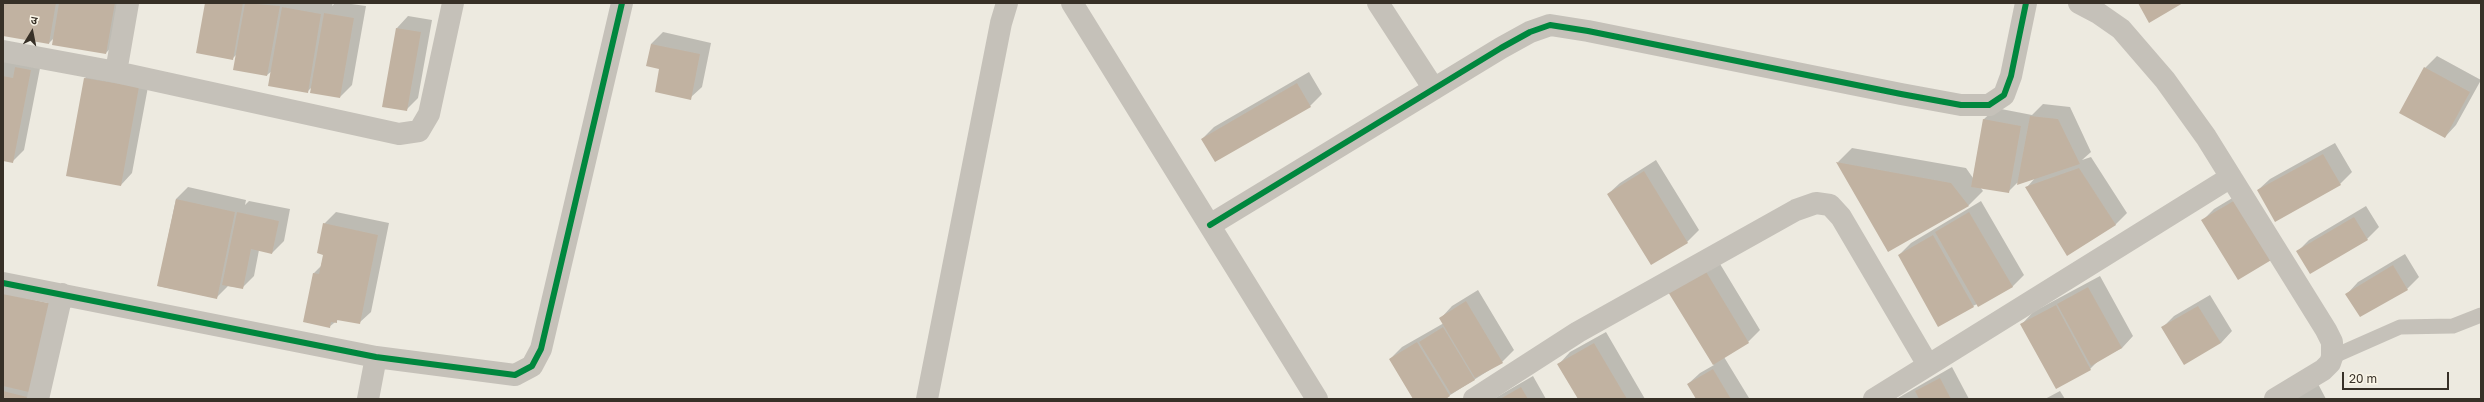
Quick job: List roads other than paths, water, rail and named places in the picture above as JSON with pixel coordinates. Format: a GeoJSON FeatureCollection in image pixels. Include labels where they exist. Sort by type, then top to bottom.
{"type":"FeatureCollection","features":[{"type":"Feature","properties":{"kind":"street"},"geometry":{"type":"LineString","coordinates":[[116,72],[128,3]]}},
{"type":"Feature","properties":{"kind":"street"},"geometry":{"type":"LineString","coordinates":[[3,51],[116,72],[399,134],[419,131],[429,114],[453,3]]}},
{"type":"Feature","properties":{"kind":"street"},"geometry":{"type":"LineString","coordinates":[[3,283],[376,358],[496,374],[515,375],[532,366],[541,349],[622,3]]}},
{"type":"Feature","properties":{"kind":"street"},"geometry":{"type":"LineString","coordinates":[[927,399],[999,31],[1007,3]]}},
{"type":"Feature","properties":{"kind":"street"},"geometry":{"type":"LineString","coordinates":[[1072,3],[1317,399]]}},
{"type":"Feature","properties":{"kind":"street"},"geometry":{"type":"LineString","coordinates":[[1378,3],[1434,90]]}},
{"type":"Feature","properties":{"kind":"street"},"geometry":{"type":"LineString","coordinates":[[1210,225],[1530,32],[1550,25],[1596,32],[1908,96],[1962,105],[1989,105],[2004,95],[2011,76],[2026,3]]}},
{"type":"Feature","properties":{"kind":"street"},"geometry":{"type":"LineString","coordinates":[[2079,3],[2098,13],[2121,29],[2165,80],[2206,137],[2332,342],[2332,357],[2323,370],[2275,399]]}},
{"type":"Feature","properties":{"kind":"street"},"geometry":{"type":"LineString","coordinates":[[1874,399],[2231,177]]}},
{"type":"Feature","properties":{"kind":"street"},"geometry":{"type":"LineString","coordinates":[[1474,399],[1578,332],[1796,210],[1816,203],[1830,205],[1841,217],[1928,365]]}},
{"type":"Feature","properties":{"kind":"street"},"geometry":{"type":"LineString","coordinates":[[38,399],[62,294]]}},
{"type":"Feature","properties":{"kind":"street"},"geometry":{"type":"LineString","coordinates":[[368,399],[376,358]]}},
{"type":"Feature","properties":{"kind":"lane"},"geometry":{"type":"LineString","coordinates":[[2332,357],[2400,327],[2452,326],[2481,314]]}}]}
